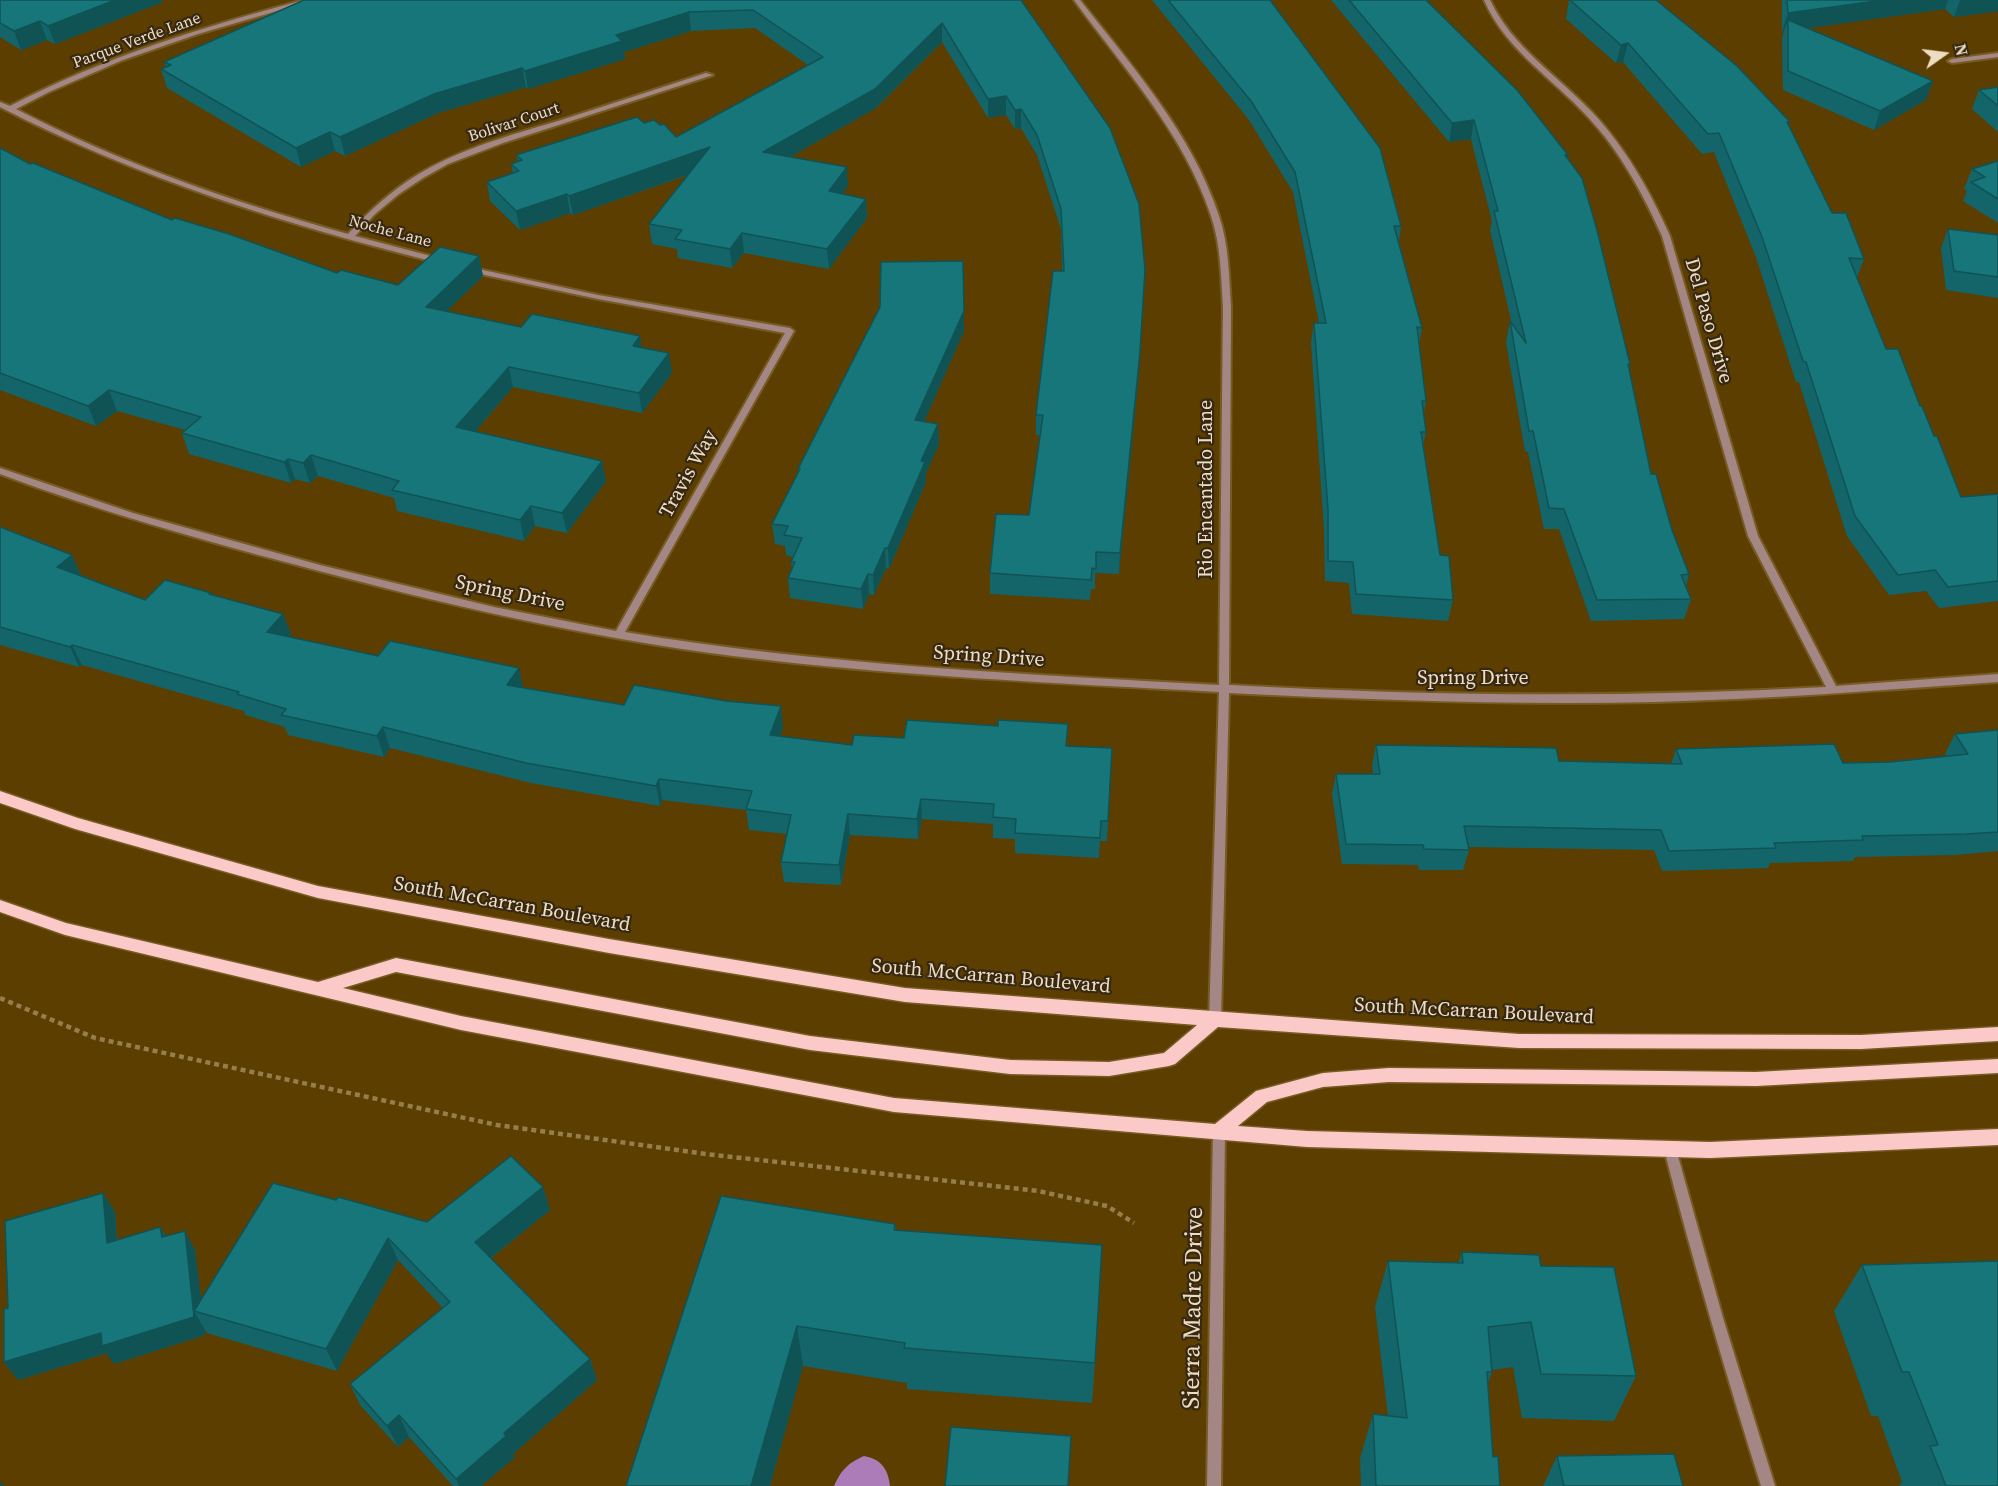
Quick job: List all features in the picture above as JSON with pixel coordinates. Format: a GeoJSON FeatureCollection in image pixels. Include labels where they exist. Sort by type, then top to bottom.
{"type":"FeatureCollection","features":[{"type":"Feature","properties":{"kind":"main road","name":"South McCarran Boulevard"},"geometry":{"type":"LineString","coordinates":[[0,797],[75,823],[307,889],[609,946],[905,995],[1519,1041],[1862,1042],[1998,1034]]}},
{"type":"Feature","properties":{"kind":"main road"},"geometry":{"type":"LineString","coordinates":[[0,906],[65,929],[461,1023],[894,1105],[1306,1139],[1710,1150],[1998,1137]]}},
{"type":"Feature","properties":{"kind":"main road"},"geometry":{"type":"LineString","coordinates":[[318,989],[396,965],[810,1042],[1010,1067],[1109,1069],[1169,1059],[1215,1020]]}},
{"type":"Feature","properties":{"kind":"main road"},"geometry":{"type":"LineString","coordinates":[[1219,1131],[1262,1096],[1323,1080],[1389,1075],[1756,1079],[1998,1066]]}},
{"type":"Feature","properties":{"kind":"street","name":"Parque Verde Lane"},"geometry":{"type":"LineString","coordinates":[[10,109],[81,74],[136,52],[196,32],[312,0]]}},
{"type":"Feature","properties":{"kind":"street","name":"Rio Encantado Lane"},"geometry":{"type":"LineString","coordinates":[[1077,0],[1173,127],[1197,169],[1215,218],[1225,268],[1227,307],[1224,689],[1215,1020]]}},
{"type":"Feature","properties":{"kind":"street","name":"Del Paso Drive"},"geometry":{"type":"LineString","coordinates":[[1487,0],[1490,11],[1503,29],[1589,112],[1621,150],[1647,192],[1666,236],[1753,536],[1833,691]]}},
{"type":"Feature","properties":{"kind":"street"},"geometry":{"type":"LineString","coordinates":[[1952,61],[1998,55]]}},
{"type":"Feature","properties":{"kind":"street","name":"Bolivar Court"},"geometry":{"type":"LineString","coordinates":[[349,237],[371,212],[399,189],[435,167],[477,149],[709,75]]}},
{"type":"Feature","properties":{"kind":"street","name":"Noche Lane"},"geometry":{"type":"LineString","coordinates":[[0,104],[88,146],[174,180],[276,216],[448,263]]}},
{"type":"Feature","properties":{"kind":"street","name":"Travis Way"},"geometry":{"type":"LineString","coordinates":[[459,266],[598,297],[790,331],[619,634]]}},
{"type":"Feature","properties":{"kind":"street","name":"Spring Drive"},"geometry":{"type":"LineString","coordinates":[[0,471],[178,530],[344,576],[513,614],[619,634],[729,651],[877,668],[1224,689],[1431,698],[1651,698],[1833,691],[1998,678]]}},
{"type":"Feature","properties":{"kind":"street","name":"Sierra Madre Drive"},"geometry":{"type":"LineString","coordinates":[[1214,1486],[1219,1131]]}},
{"type":"Feature","properties":{"kind":"street"},"geometry":{"type":"LineString","coordinates":[[1670,1149],[1721,1337],[1768,1486]]}},
{"type":"Feature","properties":{"kind":"path"},"geometry":{"type":"LineString","coordinates":[[0,998],[94,1038],[496,1125],[705,1155],[1038,1191],[1107,1206],[1134,1223]]}},
{"type":"Feature","properties":{"kind":"shaded area"},"geometry":{"type":"Polygon","coordinates":[[[864,1456],[883,1466],[890,1486],[834,1486],[846,1468],[864,1456]]]}},
{"type":"Feature","properties":{"kind":"building"},"geometry":{"type":"Polygon","coordinates":[[[0,0],[115,0],[48,26],[40,21],[14,31],[0,23],[0,0]]]}},
{"type":"Feature","properties":{"kind":"building"},"geometry":{"type":"Polygon","coordinates":[[[304,0],[1021,0],[1110,128],[1139,204],[1145,270],[1140,352],[1120,553],[1096,552],[1096,569],[1092,568],[1091,580],[990,573],[996,514],[1029,515],[1043,415],[1036,415],[1053,271],[1064,271],[1061,209],[1037,135],[1021,109],[1015,110],[1006,96],[988,99],[942,23],[875,89],[763,152],[847,167],[829,191],[866,199],[827,249],[742,233],[730,249],[675,239],[682,230],[649,224],[710,147],[569,196],[567,194],[516,211],[487,182],[519,171],[511,164],[522,160],[516,155],[637,117],[644,123],[654,120],[660,125],[664,124],[676,137],[823,57],[753,10],[689,12],[616,35],[622,41],[525,71],[522,68],[434,94],[340,137],[330,132],[296,148],[161,69],[171,65],[164,62],[304,0]]]}},
{"type":"Feature","properties":{"kind":"building"},"geometry":{"type":"Polygon","coordinates":[[[1168,0],[1270,0],[1380,148],[1401,226],[1394,226],[1422,328],[1417,327],[1426,401],[1422,401],[1426,432],[1421,432],[1440,555],[1449,556],[1453,600],[1356,594],[1353,562],[1328,561],[1328,509],[1314,323],[1326,323],[1295,172],[1251,101],[1168,0]]]}},
{"type":"Feature","properties":{"kind":"building"},"geometry":{"type":"Polygon","coordinates":[[[1349,0],[1426,0],[1517,90],[1568,155],[1565,155],[1582,178],[1630,364],[1628,364],[1651,474],[1656,474],[1672,530],[1689,574],[1681,575],[1691,599],[1597,600],[1564,509],[1549,508],[1533,431],[1529,431],[1510,321],[1526,343],[1494,211],[1498,211],[1474,120],[1452,123],[1349,0]]]}},
{"type":"Feature","properties":{"kind":"building"},"geometry":{"type":"Polygon","coordinates":[[[1570,0],[1656,0],[1737,66],[1790,122],[1787,122],[1832,213],[1846,213],[1864,259],[1849,258],[1886,349],[1898,349],[1920,406],[1922,406],[1934,436],[1937,436],[1961,497],[1998,494],[1998,581],[1948,587],[1935,570],[1898,575],[1855,516],[1806,362],[1803,361],[1762,237],[1719,133],[1708,134],[1628,43],[1621,45],[1570,0]]]}},
{"type":"Feature","properties":{"kind":"building"},"geometry":{"type":"Polygon","coordinates":[[[1787,0],[1884,0],[1788,13],[1787,0]]]}},
{"type":"Feature","properties":{"kind":"building"},"geometry":{"type":"Polygon","coordinates":[[[1788,20],[1933,81],[1880,111],[1788,71],[1788,20]]]}},
{"type":"Feature","properties":{"kind":"building"},"geometry":{"type":"Polygon","coordinates":[[[1998,87],[1998,106],[1979,90],[1998,87]]]}},
{"type":"Feature","properties":{"kind":"building"},"geometry":{"type":"Polygon","coordinates":[[[0,148],[30,164],[33,163],[172,220],[175,218],[229,234],[337,273],[341,270],[398,285],[440,247],[479,256],[426,307],[521,327],[532,314],[640,336],[633,346],[669,353],[639,393],[509,367],[456,427],[602,461],[562,513],[531,506],[520,520],[392,490],[399,481],[311,455],[303,463],[288,459],[284,462],[182,433],[201,417],[109,390],[88,406],[0,373],[0,148]]]}},
{"type":"Feature","properties":{"kind":"building"},"geometry":{"type":"Polygon","coordinates":[[[1998,161],[1998,199],[1971,182],[1985,177],[1972,169],[1998,161]]]}},
{"type":"Feature","properties":{"kind":"building"},"geometry":{"type":"Polygon","coordinates":[[[1948,229],[1998,235],[1998,277],[1954,271],[1948,229]]]}},
{"type":"Feature","properties":{"kind":"building"},"geometry":{"type":"Polygon","coordinates":[[[963,261],[964,311],[915,420],[938,424],[921,461],[925,462],[888,548],[885,548],[873,575],[868,574],[861,589],[788,578],[795,562],[791,562],[802,538],[784,535],[788,526],[772,524],[880,307],[881,262],[963,261]]]}},
{"type":"Feature","properties":{"kind":"building"},"geometry":{"type":"Polygon","coordinates":[[[0,527],[72,555],[57,567],[145,600],[165,580],[283,614],[267,632],[378,656],[390,641],[519,668],[507,685],[624,705],[634,685],[726,701],[781,706],[770,735],[852,745],[854,735],[904,738],[907,720],[998,726],[998,720],[1068,724],[1066,746],[1112,748],[1108,821],[1101,821],[1100,838],[1015,833],[1016,819],[993,817],[994,804],[921,799],[917,819],[848,814],[839,865],[781,862],[791,815],[746,809],[752,791],[659,779],[656,786],[526,763],[383,727],[377,736],[281,715],[286,709],[237,694],[239,692],[0,627],[0,527]]]}},
{"type":"Feature","properties":{"kind":"building"},"geometry":{"type":"Polygon","coordinates":[[[1998,730],[1998,832],[1862,836],[1863,840],[1774,843],[1776,848],[1669,851],[1661,830],[1464,826],[1469,850],[1424,849],[1423,845],[1346,844],[1336,774],[1380,774],[1376,745],[1556,748],[1559,761],[1682,764],[1676,749],[1834,744],[1843,763],[1890,762],[1968,754],[1955,734],[1998,730]]]}},
{"type":"Feature","properties":{"kind":"building"},"geometry":{"type":"Polygon","coordinates":[[[511,1156],[543,1187],[475,1242],[590,1359],[504,1433],[506,1436],[456,1479],[399,1415],[387,1426],[350,1384],[450,1302],[388,1238],[326,1349],[194,1311],[273,1183],[336,1200],[338,1197],[427,1222],[511,1156]]]}},
{"type":"Feature","properties":{"kind":"building"},"geometry":{"type":"Polygon","coordinates":[[[103,1193],[107,1243],[160,1227],[162,1237],[185,1231],[194,1317],[102,1346],[101,1333],[4,1362],[4,1309],[8,1308],[5,1221],[103,1193]]]}},
{"type":"Feature","properties":{"kind":"building"},"geometry":{"type":"Polygon","coordinates":[[[721,1196],[895,1224],[894,1230],[1102,1245],[1095,1363],[904,1348],[905,1343],[797,1326],[751,1486],[626,1486],[721,1196]]]}},
{"type":"Feature","properties":{"kind":"building"},"geometry":{"type":"Polygon","coordinates":[[[1462,1252],[1539,1255],[1541,1266],[1614,1267],[1636,1376],[1541,1374],[1531,1322],[1488,1327],[1492,1372],[1487,1372],[1493,1457],[1498,1456],[1500,1486],[1376,1486],[1373,1414],[1407,1418],[1388,1261],[1463,1263],[1462,1252]]]}},
{"type":"Feature","properties":{"kind":"building"},"geometry":{"type":"Polygon","coordinates":[[[1998,1261],[1998,1486],[1946,1486],[1930,1446],[1938,1445],[1909,1372],[1902,1372],[1862,1265],[1998,1261]]]}},
{"type":"Feature","properties":{"kind":"building"},"geometry":{"type":"Polygon","coordinates":[[[951,1427],[1071,1436],[1068,1486],[945,1486],[951,1427]]]}},
{"type":"Feature","properties":{"kind":"building"},"geometry":{"type":"Polygon","coordinates":[[[1674,1454],[1683,1486],[1564,1486],[1557,1456],[1674,1454]]]}}]}
